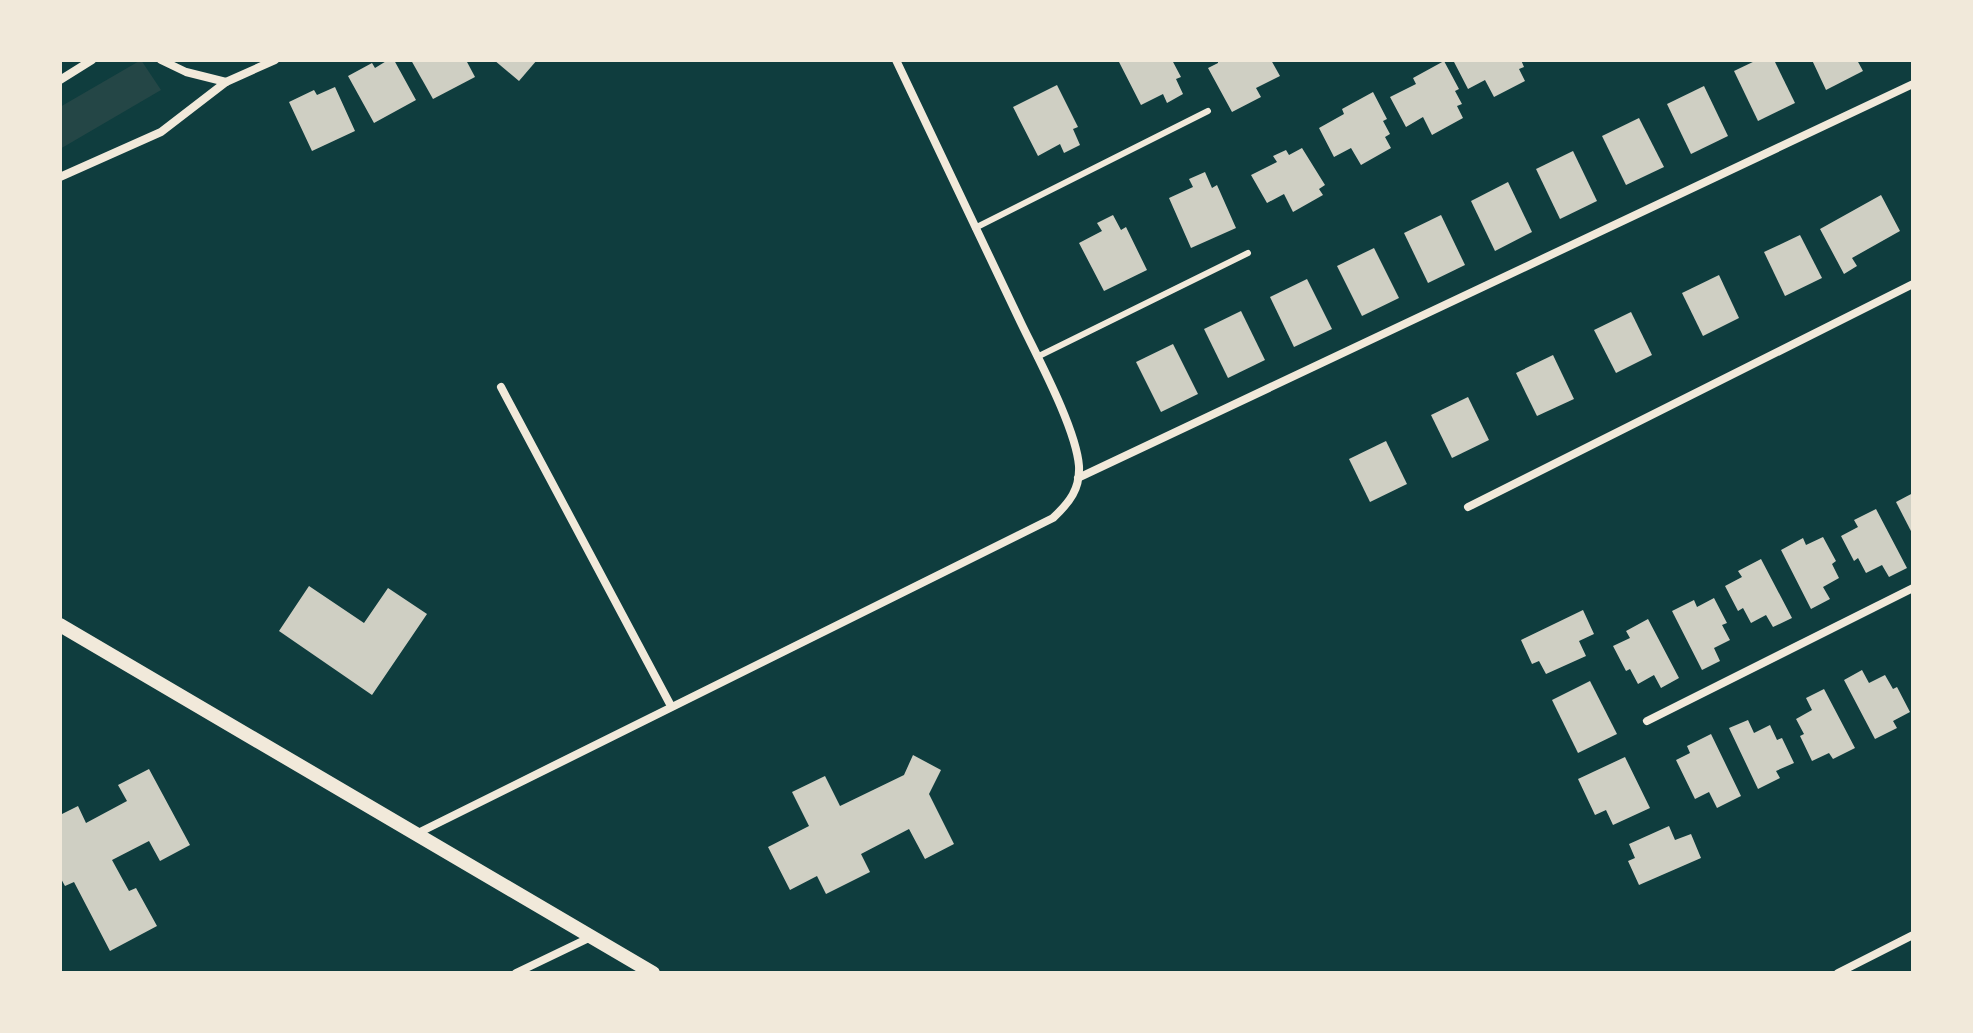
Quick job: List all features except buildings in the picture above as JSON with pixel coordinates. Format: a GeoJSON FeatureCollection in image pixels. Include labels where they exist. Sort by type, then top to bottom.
{"type":"FeatureCollection","features":[{"type":"Feature","properties":{"kind":"street"},"geometry":{"type":"LineString","coordinates":[[60,80],[92,60]]}},
{"type":"Feature","properties":{"kind":"street"},"geometry":{"type":"LineString","coordinates":[[161,60],[186,72],[226,82]]}},
{"type":"Feature","properties":{"kind":"street"},"geometry":{"type":"LineString","coordinates":[[60,177],[161,132],[226,82],[275,60]]}},
{"type":"Feature","properties":{"kind":"street"},"geometry":{"type":"LineString","coordinates":[[416,834],[1053,518],[1069,503],[1078,483],[1079,466],[1074,442],[896,60]]}},
{"type":"Feature","properties":{"kind":"street"},"geometry":{"type":"LineString","coordinates":[[1078,483],[1913,84]]}},
{"type":"Feature","properties":{"kind":"street"},"geometry":{"type":"LineString","coordinates":[[1468,507],[1913,284]]}},
{"type":"Feature","properties":{"kind":"street"},"geometry":{"type":"LineString","coordinates":[[501,387],[671,706]]}},
{"type":"Feature","properties":{"kind":"street"},"geometry":{"type":"LineString","coordinates":[[1647,721],[1913,588]]}},
{"type":"Feature","properties":{"kind":"street"},"geometry":{"type":"LineString","coordinates":[[60,625],[653,973]]}},
{"type":"Feature","properties":{"kind":"street"},"geometry":{"type":"LineString","coordinates":[[1838,973],[1913,935]]}},
{"type":"Feature","properties":{"kind":"street"},"geometry":{"type":"LineString","coordinates":[[516,973],[592,937]]}},
{"type":"Feature","properties":{"kind":"lane"},"geometry":{"type":"LineString","coordinates":[[975,228],[1208,111]]}},
{"type":"Feature","properties":{"kind":"lane"},"geometry":{"type":"LineString","coordinates":[[1037,357],[1248,253]]}},
{"type":"Feature","properties":{"kind":"shaded area"},"geometry":{"type":"Polygon","coordinates":[[[141,60],[161,90],[60,149],[60,107],[141,60]]]}}]}
